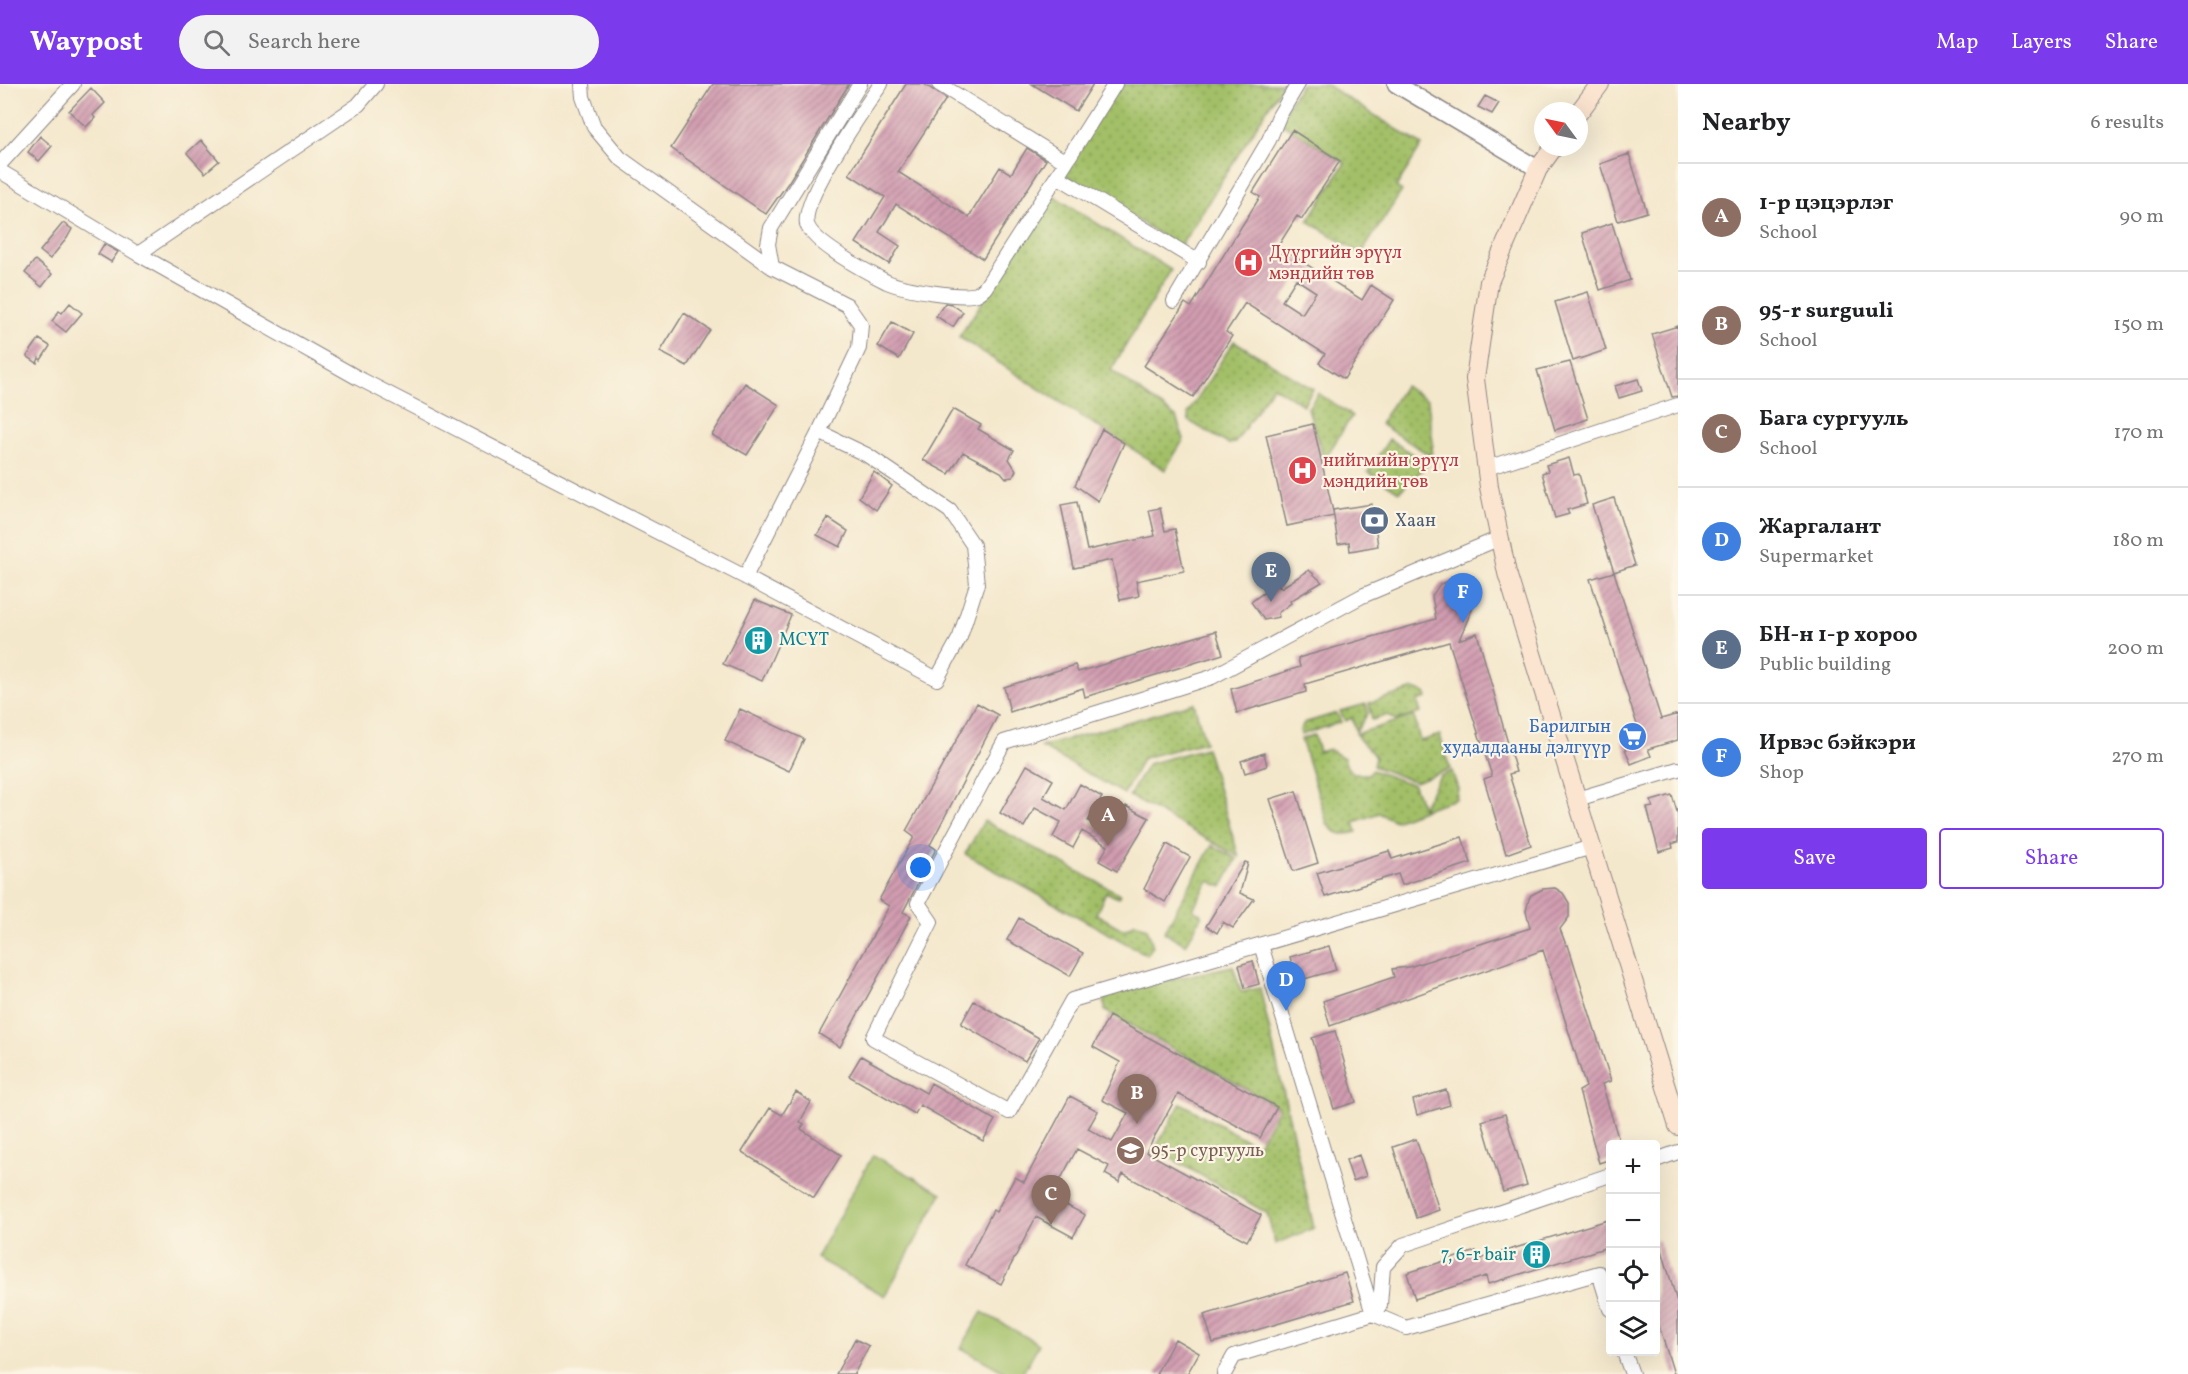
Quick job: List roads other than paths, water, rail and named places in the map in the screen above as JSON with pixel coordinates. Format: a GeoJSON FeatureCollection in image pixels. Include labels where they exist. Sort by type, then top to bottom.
{"type":"FeatureCollection","features":[{"type":"Feature","properties":{"kind":"main road"},"geometry":{"type":"LineString","coordinates":[[1586,102],[1600,84]]}},
{"type":"Feature","properties":{"kind":"main road"},"geometry":{"type":"LineString","coordinates":[[1547,156],[1538,169],[1489,282],[1475,379],[1486,468],[1507,573],[1678,1126]]}},
{"type":"Feature","properties":{"kind":"street"},"geometry":{"type":"LineString","coordinates":[[0,164],[73,84]]}},
{"type":"Feature","properties":{"kind":"street"},"geometry":{"type":"LineString","coordinates":[[138,254],[358,105],[376,84]]}},
{"type":"Feature","properties":{"kind":"street"},"geometry":{"type":"LineString","coordinates":[[582,84],[583,97],[594,127],[621,158],[772,267],[847,305],[861,325],[859,348],[745,577]]}},
{"type":"Feature","properties":{"kind":"street"},"geometry":{"type":"LineString","coordinates":[[772,267],[768,244],[771,228],[860,84]]}},
{"type":"Feature","properties":{"kind":"street"},"geometry":{"type":"LineString","coordinates":[[881,84],[817,189],[808,207],[807,224],[815,237],[845,258],[888,282],[963,296],[978,294],[985,288],[1115,84]]}},
{"type":"Feature","properties":{"kind":"street"},"geometry":{"type":"LineString","coordinates":[[939,84],[1066,162]]}},
{"type":"Feature","properties":{"kind":"street"},"geometry":{"type":"LineString","coordinates":[[1174,301],[1269,140],[1279,116],[1298,84]]}},
{"type":"Feature","properties":{"kind":"street"},"geometry":{"type":"LineString","coordinates":[[1396,84],[1538,169]]}},
{"type":"Feature","properties":{"kind":"street"},"geometry":{"type":"LineString","coordinates":[[0,171],[138,254],[358,378],[745,577],[937,679],[960,637],[977,584],[973,545],[950,511],[867,455],[819,432]]}},
{"type":"Feature","properties":{"kind":"street"},"geometry":{"type":"LineString","coordinates":[[1057,176],[1199,262]]}},
{"type":"Feature","properties":{"kind":"street"},"geometry":{"type":"LineString","coordinates":[[1486,468],[1678,405]]}},
{"type":"Feature","properties":{"kind":"street"},"geometry":{"type":"LineString","coordinates":[[1500,538],[1362,596],[1212,677],[1004,742],[918,903],[931,922],[873,1038],[1009,1112],[1072,1000],[1592,847]]}},
{"type":"Feature","properties":{"kind":"street"},"geometry":{"type":"LineString","coordinates":[[1577,799],[1678,769]]}},
{"type":"Feature","properties":{"kind":"street"},"geometry":{"type":"LineString","coordinates":[[1262,945],[1373,1314]]}},
{"type":"Feature","properties":{"kind":"street"},"geometry":{"type":"LineString","coordinates":[[1660,1159],[1678,1152]]}},
{"type":"Feature","properties":{"kind":"street"},"geometry":{"type":"LineString","coordinates":[[1224,1374],[1233,1356],[1373,1314],[1380,1305],[1383,1267],[1403,1245],[1606,1177]]}},
{"type":"Feature","properties":{"kind":"street"},"geometry":{"type":"LineString","coordinates":[[1373,1314],[1406,1328],[1599,1273],[1609,1302]]}},
{"type":"Feature","properties":{"kind":"street"},"geometry":{"type":"LineString","coordinates":[[1625,1356],[1632,1374]]}},
{"type":"Feature","properties":{"kind":"place","name":"Дүүргийн эрүүл мэндийн төв"},"geometry":{"type":"Point","coordinates":[1248,263]}},
{"type":"Feature","properties":{"kind":"place","name":"нийгмийн эрүүл мэндийн төв"},"geometry":{"type":"Point","coordinates":[1302,471]}},
{"type":"Feature","properties":{"kind":"place","name":"Хаан"},"geometry":{"type":"Point","coordinates":[1374,521]}},
{"type":"Feature","properties":{"kind":"place","name":"БН-н 1-р хороо"},"geometry":{"type":"Point","coordinates":[1271,602]}},
{"type":"Feature","properties":{"kind":"place","name":"Ирвэс бэйкэри"},"geometry":{"type":"Point","coordinates":[1463,623]}},
{"type":"Feature","properties":{"kind":"place","name":"МСҮТ"},"geometry":{"type":"Point","coordinates":[758,640]}},
{"type":"Feature","properties":{"kind":"place","name":"Барилгын худалдааны дэлгүүр"},"geometry":{"type":"Point","coordinates":[1632,737]}},
{"type":"Feature","properties":{"kind":"place","name":"1-р цэцэрлэг"},"geometry":{"type":"Point","coordinates":[1108,846]}},
{"type":"Feature","properties":{"kind":"place","name":"Жаргалант"},"geometry":{"type":"Point","coordinates":[1286,1011]}},
{"type":"Feature","properties":{"kind":"place","name":"95-r surguuli"},"geometry":{"type":"Point","coordinates":[1137,1124]}},
{"type":"Feature","properties":{"kind":"place","name":"95-р сургууль"},"geometry":{"type":"Point","coordinates":[1130,1151]}},
{"type":"Feature","properties":{"kind":"place","name":"Бага сургууль"},"geometry":{"type":"Point","coordinates":[1051,1225]}},
{"type":"Feature","properties":{"kind":"place","name":"7, 6-r bair"},"geometry":{"type":"Point","coordinates":[1537,1255]}}]}
